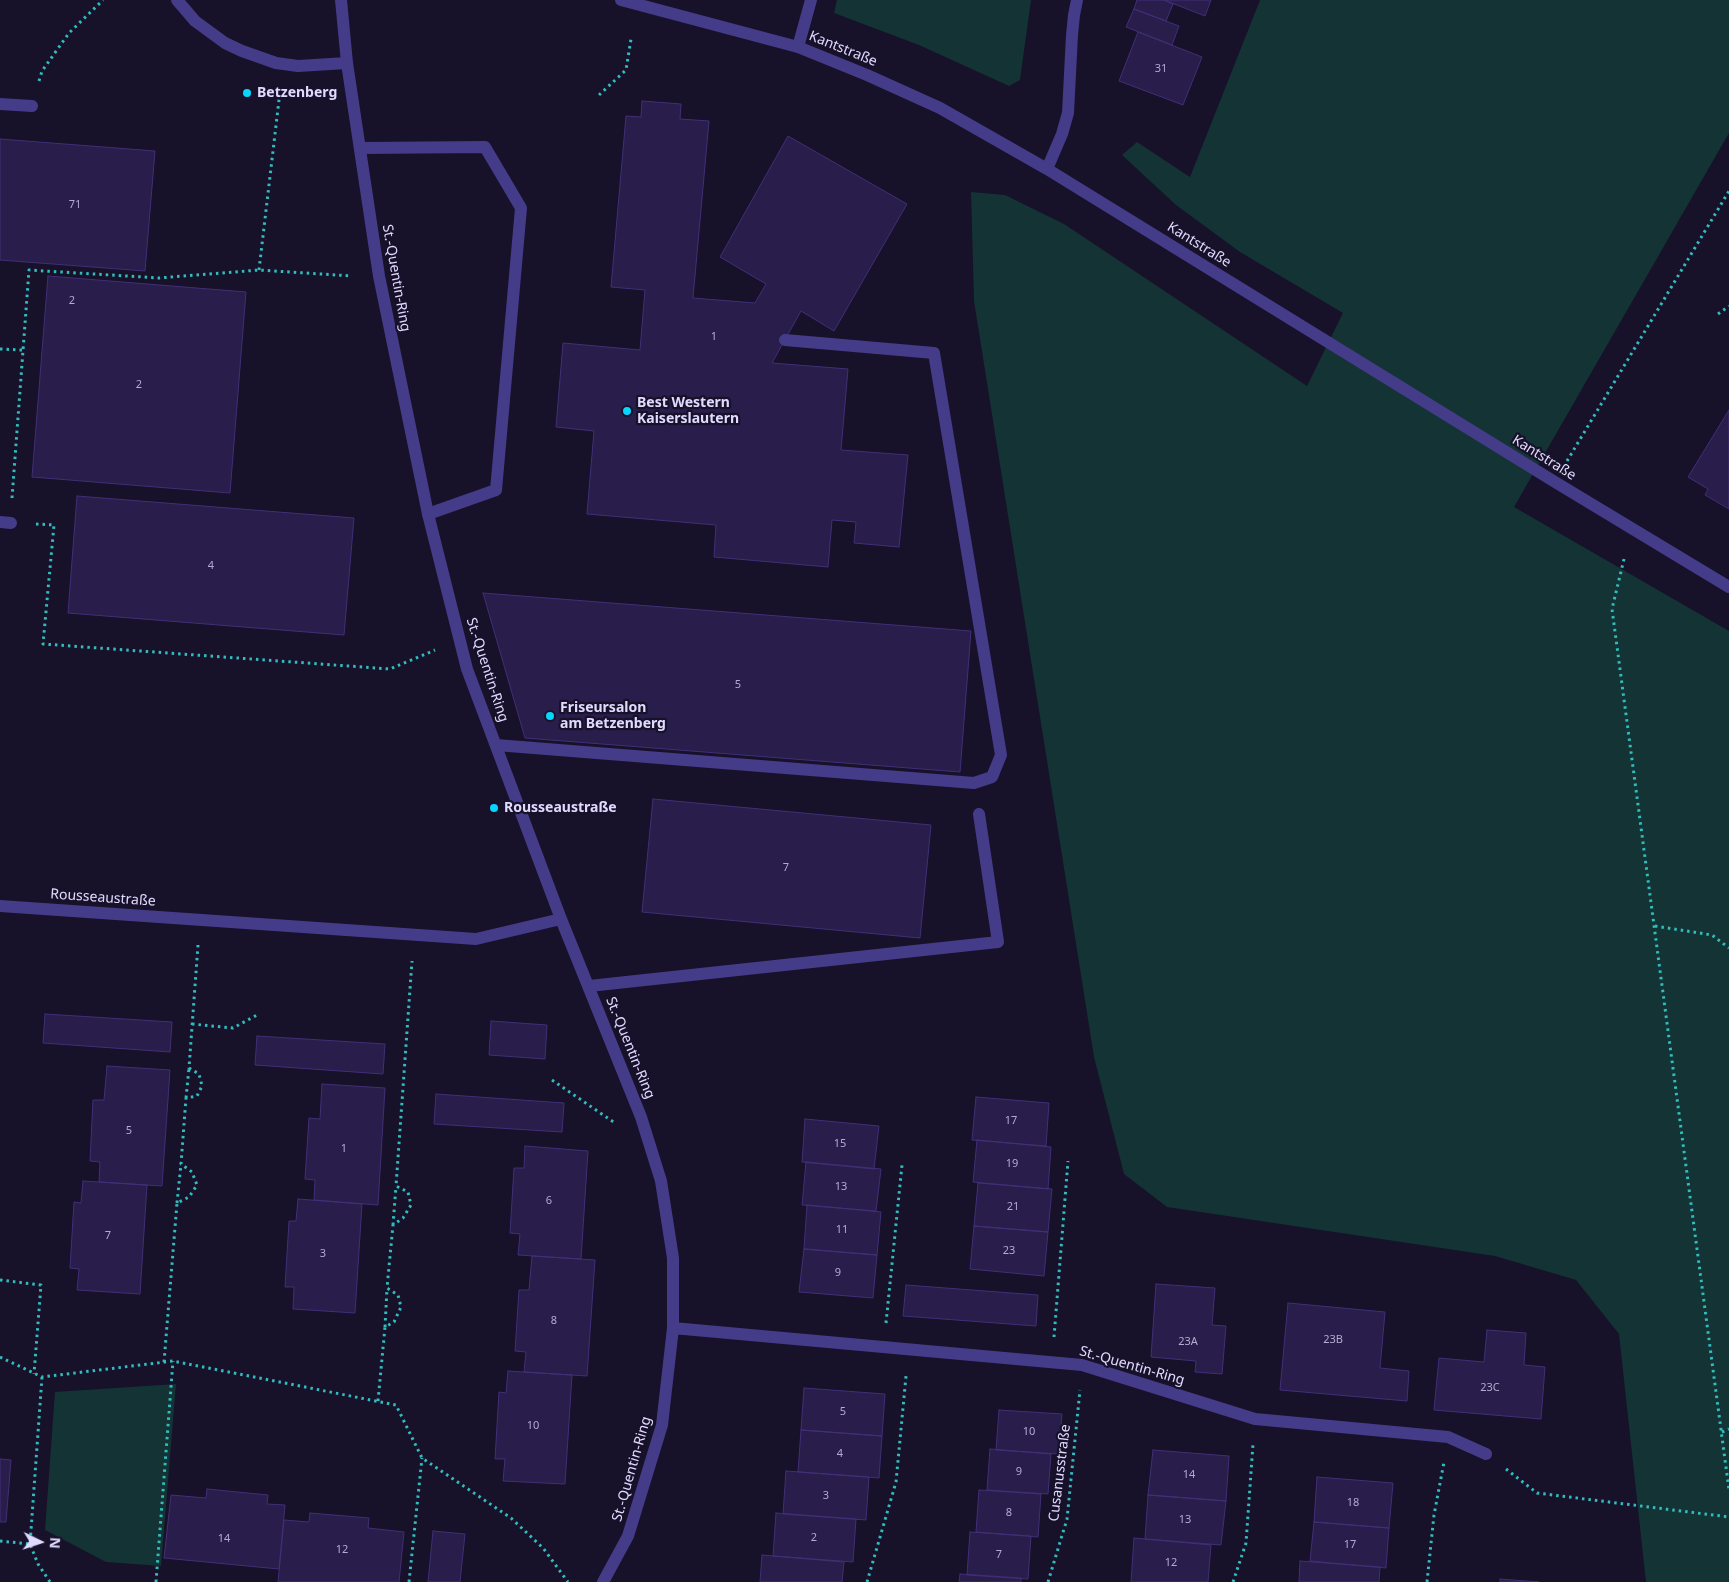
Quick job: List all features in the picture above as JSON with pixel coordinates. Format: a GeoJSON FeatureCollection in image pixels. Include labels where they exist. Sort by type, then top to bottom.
{"type":"FeatureCollection","features":[{"type":"Feature","properties":{"kind":"street"},"geometry":{"type":"LineString","coordinates":[[177,0],[195,21],[225,43],[242,51],[276,63],[298,66],[347,63]]}},
{"type":"Feature","properties":{"kind":"street","name":"St.-Quentin-Ring"},"geometry":{"type":"LineString","coordinates":[[342,0],[347,63],[379,276],[428,514],[467,669],[561,919],[641,1117],[661,1181],[673,1258],[673,1328],[662,1425],[628,1536],[603,1582]]}},
{"type":"Feature","properties":{"kind":"street","name":"Kantstraße"},"geometry":{"type":"LineString","coordinates":[[621,0],[798,47],[867,74],[940,108],[1048,168],[1554,482],[1729,587]]}},
{"type":"Feature","properties":{"kind":"street"},"geometry":{"type":"LineString","coordinates":[[798,47],[811,0]]}},
{"type":"Feature","properties":{"kind":"street"},"geometry":{"type":"LineString","coordinates":[[1048,168],[1062,134],[1068,113],[1072,35],[1078,0]]}},
{"type":"Feature","properties":{"kind":"street"},"geometry":{"type":"LineString","coordinates":[[0,104],[32,106]]}},
{"type":"Feature","properties":{"kind":"street"},"geometry":{"type":"LineString","coordinates":[[360,148],[485,147],[521,208],[496,490],[428,514]]}},
{"type":"Feature","properties":{"kind":"street"},"geometry":{"type":"LineString","coordinates":[[496,745],[974,783],[992,776],[1002,755],[934,353],[785,340]]}},
{"type":"Feature","properties":{"kind":"street"},"geometry":{"type":"LineString","coordinates":[[589,986],[998,942],[979,814]]}},
{"type":"Feature","properties":{"kind":"street","name":"Rousseaustraße"},"geometry":{"type":"LineString","coordinates":[[0,906],[476,939],[561,919]]}},
{"type":"Feature","properties":{"kind":"street","name":"St.-Quentin-Ring"},"geometry":{"type":"LineString","coordinates":[[673,1328],[1082,1365],[1255,1418],[1448,1436],[1486,1454]]}},
{"type":"Feature","properties":{"kind":"path"},"geometry":{"type":"LineString","coordinates":[[32,106],[42,71],[69,33],[103,0]]}},
{"type":"Feature","properties":{"kind":"path"},"geometry":{"type":"LineString","coordinates":[[599,96],[626,70],[631,39]]}},
{"type":"Feature","properties":{"kind":"path"},"geometry":{"type":"LineString","coordinates":[[259,270],[281,90]]}},
{"type":"Feature","properties":{"kind":"path"},"geometry":{"type":"LineString","coordinates":[[1565,464],[1729,191]]}},
{"type":"Feature","properties":{"kind":"path"},"geometry":{"type":"LineString","coordinates":[[352,276],[259,270],[159,278],[29,270],[5,523],[54,525],[43,644],[390,669],[435,650]]}},
{"type":"Feature","properties":{"kind":"path"},"geometry":{"type":"LineString","coordinates":[[1718,314],[1729,306]]}},
{"type":"Feature","properties":{"kind":"path"},"geometry":{"type":"LineString","coordinates":[[0,349],[22,350]]}},
{"type":"Feature","properties":{"kind":"path"},"geometry":{"type":"LineString","coordinates":[[1624,559],[1612,608],[1729,1490]]}},
{"type":"Feature","properties":{"kind":"path"},"geometry":{"type":"LineString","coordinates":[[1654,926],[1712,935],[1729,948]]}},
{"type":"Feature","properties":{"kind":"path"},"geometry":{"type":"LineString","coordinates":[[164,1362],[199,942]]}},
{"type":"Feature","properties":{"kind":"path"},"geometry":{"type":"LineString","coordinates":[[378,1401],[393,1226],[412,958]]}},
{"type":"Feature","properties":{"kind":"path"},"geometry":{"type":"LineString","coordinates":[[192,1024],[233,1028],[257,1015]]}},
{"type":"Feature","properties":{"kind":"path"},"geometry":{"type":"LineString","coordinates":[[186,1098],[197,1096],[202,1086],[199,1074],[189,1068]]}},
{"type":"Feature","properties":{"kind":"path"},"geometry":{"type":"LineString","coordinates":[[552,1080],[621,1127]]}},
{"type":"Feature","properties":{"kind":"path"},"geometry":{"type":"LineString","coordinates":[[1052,1362],[1068,1161]]}},
{"type":"Feature","properties":{"kind":"path"},"geometry":{"type":"LineString","coordinates":[[177,1203],[190,1198],[196,1185],[192,1172],[181,1164]]}},
{"type":"Feature","properties":{"kind":"path"},"geometry":{"type":"LineString","coordinates":[[884,1348],[902,1166]]}},
{"type":"Feature","properties":{"kind":"path"},"geometry":{"type":"LineString","coordinates":[[393,1226],[404,1218],[411,1205],[408,1192],[396,1186]]}},
{"type":"Feature","properties":{"kind":"path"},"geometry":{"type":"LineString","coordinates":[[0,1280],[40,1285],[34,1374]]}},
{"type":"Feature","properties":{"kind":"path"},"geometry":{"type":"LineString","coordinates":[[385,1327],[394,1322],[401,1307],[398,1296],[387,1288]]}},
{"type":"Feature","properties":{"kind":"path"},"geometry":{"type":"LineString","coordinates":[[0,1357],[42,1377],[173,1361],[396,1405],[422,1458],[511,1518],[543,1548],[568,1582]]}},
{"type":"Feature","properties":{"kind":"path"},"geometry":{"type":"LineString","coordinates":[[156,1582],[173,1361]]}},
{"type":"Feature","properties":{"kind":"path","name":"Cusanusstraße"},"geometry":{"type":"LineString","coordinates":[[1048,1582],[1067,1519],[1082,1365]]}},
{"type":"Feature","properties":{"kind":"path"},"geometry":{"type":"LineString","coordinates":[[42,1377],[30,1544],[38,1564],[50,1582]]}},
{"type":"Feature","properties":{"kind":"path"},"geometry":{"type":"LineString","coordinates":[[867,1582],[896,1482],[905,1390]]}},
{"type":"Feature","properties":{"kind":"path"},"geometry":{"type":"LineString","coordinates":[[1722,1432],[1729,1429]]}},
{"type":"Feature","properties":{"kind":"path"},"geometry":{"type":"LineString","coordinates":[[1427,1582],[1434,1515],[1448,1436]]}},
{"type":"Feature","properties":{"kind":"path"},"geometry":{"type":"LineString","coordinates":[[1486,1454],[1537,1492],[1729,1517]]}},
{"type":"Feature","properties":{"kind":"path"},"geometry":{"type":"LineString","coordinates":[[409,1582],[422,1458]]}},
{"type":"Feature","properties":{"kind":"path"},"geometry":{"type":"LineString","coordinates":[[1233,1582],[1246,1543],[1252,1460]]}},
{"type":"Feature","properties":{"kind":"path"},"geometry":{"type":"LineString","coordinates":[[0,1542],[30,1544]]}},
{"type":"Feature","properties":{"kind":"green space"},"geometry":{"type":"Polygon","coordinates":[[[837,0],[1031,0],[1020,80],[1009,86],[919,45],[834,13],[837,0]]]}},
{"type":"Feature","properties":{"kind":"green space"},"geometry":{"type":"Polygon","coordinates":[[[1260,0],[1729,0],[1729,133],[1514,507],[1729,631],[1729,1582],[1646,1582],[1619,1334],[1576,1280],[1495,1256],[1167,1207],[1124,1174],[1094,1057],[974,301],[971,192],[1005,195],[1064,224],[1307,386],[1343,313],[1240,252],[1176,205],[1122,155],[1137,142],[1190,177],[1260,0]]]}},
{"type":"Feature","properties":{"kind":"green space"},"geometry":{"type":"Polygon","coordinates":[[[176,1384],[161,1566],[106,1562],[45,1530],[55,1392],[176,1384]]]}},
{"type":"Feature","properties":{"kind":"building"},"geometry":{"type":"Polygon","coordinates":[[[1137,0],[1164,0],[1173,4],[1166,21],[1134,9],[1137,0]]]}},
{"type":"Feature","properties":{"kind":"building"},"geometry":{"type":"Polygon","coordinates":[[[1164,0],[1211,0],[1205,16],[1164,0]]]}},
{"type":"Feature","properties":{"kind":"building"},"geometry":{"type":"Polygon","coordinates":[[[1134,9],[1179,26],[1172,45],[1126,27],[1134,9]]]}},
{"type":"Feature","properties":{"kind":"building"},"geometry":{"type":"Polygon","coordinates":[[[1138,32],[1202,57],[1183,105],[1119,81],[1138,32]]]}},
{"type":"Feature","properties":{"kind":"building"},"geometry":{"type":"Polygon","coordinates":[[[642,101],[681,104],[680,119],[709,121],[693,298],[755,303],[766,284],[720,257],[788,136],[907,204],[834,331],[801,311],[772,363],[848,369],[841,450],[908,455],[899,547],[854,543],[856,522],[832,520],[828,567],[714,557],[716,525],[587,514],[594,431],[556,427],[563,343],[640,350],[645,290],[611,287],[626,116],[641,117],[642,101]]]}},
{"type":"Feature","properties":{"kind":"building"},"geometry":{"type":"Polygon","coordinates":[[[0,139],[155,151],[145,271],[0,260],[0,139]]]}},
{"type":"Feature","properties":{"kind":"building"},"geometry":{"type":"Polygon","coordinates":[[[48,276],[246,292],[230,493],[32,477],[48,276]]]}},
{"type":"Feature","properties":{"kind":"building"},"geometry":{"type":"Polygon","coordinates":[[[1729,410],[1729,509],[1705,495],[1708,489],[1688,477],[1729,410]]]}},
{"type":"Feature","properties":{"kind":"building"},"geometry":{"type":"Polygon","coordinates":[[[77,496],[354,518],[344,635],[68,613],[77,496]]]}},
{"type":"Feature","properties":{"kind":"building"},"geometry":{"type":"Polygon","coordinates":[[[483,593],[971,631],[960,772],[525,738],[483,593]]]}},
{"type":"Feature","properties":{"kind":"building"},"geometry":{"type":"Polygon","coordinates":[[[653,799],[931,825],[920,938],[642,912],[653,799]]]}},
{"type":"Feature","properties":{"kind":"building"},"geometry":{"type":"Polygon","coordinates":[[[45,1014],[172,1022],[170,1052],[43,1043],[45,1014]]]}},
{"type":"Feature","properties":{"kind":"building"},"geometry":{"type":"Polygon","coordinates":[[[491,1021],[547,1025],[545,1059],[489,1055],[491,1021]]]}},
{"type":"Feature","properties":{"kind":"building"},"geometry":{"type":"Polygon","coordinates":[[[257,1036],[385,1044],[383,1074],[255,1065],[257,1036]]]}},
{"type":"Feature","properties":{"kind":"building"},"geometry":{"type":"Polygon","coordinates":[[[107,1066],[170,1070],[162,1186],[99,1182],[100,1162],[90,1161],[93,1100],[104,1100],[107,1066]]]}},
{"type":"Feature","properties":{"kind":"building"},"geometry":{"type":"Polygon","coordinates":[[[322,1084],[385,1088],[378,1205],[314,1200],[315,1180],[305,1179],[309,1118],[320,1119],[322,1084]]]}},
{"type":"Feature","properties":{"kind":"building"},"geometry":{"type":"Polygon","coordinates":[[[436,1094],[564,1103],[562,1132],[434,1124],[436,1094]]]}},
{"type":"Feature","properties":{"kind":"building"},"geometry":{"type":"Polygon","coordinates":[[[976,1097],[1049,1103],[1046,1146],[972,1140],[976,1097]]]}},
{"type":"Feature","properties":{"kind":"building"},"geometry":{"type":"Polygon","coordinates":[[[805,1119],[879,1126],[874,1169],[802,1162],[805,1119]]]}},
{"type":"Feature","properties":{"kind":"building"},"geometry":{"type":"Polygon","coordinates":[[[977,1140],[1051,1147],[1048,1189],[973,1182],[977,1140]]]}},
{"type":"Feature","properties":{"kind":"building"},"geometry":{"type":"Polygon","coordinates":[[[525,1146],[588,1151],[581,1259],[518,1255],[520,1234],[510,1233],[514,1168],[524,1168],[525,1146]]]}},
{"type":"Feature","properties":{"kind":"building"},"geometry":{"type":"Polygon","coordinates":[[[806,1162],[881,1169],[876,1211],[802,1205],[806,1162]]]}},
{"type":"Feature","properties":{"kind":"building"},"geometry":{"type":"Polygon","coordinates":[[[83,1181],[147,1185],[140,1294],[77,1290],[79,1269],[70,1268],[74,1202],[81,1203],[83,1181]]]}},
{"type":"Feature","properties":{"kind":"building"},"geometry":{"type":"Polygon","coordinates":[[[978,1183],[1052,1189],[1048,1232],[974,1226],[978,1183]]]}},
{"type":"Feature","properties":{"kind":"building"},"geometry":{"type":"Polygon","coordinates":[[[298,1199],[362,1204],[355,1313],[293,1309],[294,1287],[285,1287],[289,1221],[296,1221],[298,1199]]]}},
{"type":"Feature","properties":{"kind":"building"},"geometry":{"type":"Polygon","coordinates":[[[807,1205],[881,1212],[877,1255],[804,1249],[807,1205]]]}},
{"type":"Feature","properties":{"kind":"building"},"geometry":{"type":"Polygon","coordinates":[[[974,1226],[1048,1232],[1044,1276],[970,1269],[974,1226]]]}},
{"type":"Feature","properties":{"kind":"building"},"geometry":{"type":"Polygon","coordinates":[[[804,1249],[877,1255],[873,1298],[799,1292],[804,1249]]]}},
{"type":"Feature","properties":{"kind":"building"},"geometry":{"type":"Polygon","coordinates":[[[532,1256],[595,1260],[587,1376],[524,1372],[526,1352],[515,1351],[519,1290],[529,1290],[532,1256]]]}},
{"type":"Feature","properties":{"kind":"building"},"geometry":{"type":"Polygon","coordinates":[[[1156,1284],[1215,1288],[1212,1325],[1226,1326],[1222,1374],[1195,1372],[1196,1361],[1151,1357],[1156,1284]]]}},
{"type":"Feature","properties":{"kind":"building"},"geometry":{"type":"Polygon","coordinates":[[[906,1285],[1038,1295],[1036,1326],[903,1316],[906,1285]]]}},
{"type":"Feature","properties":{"kind":"building"},"geometry":{"type":"Polygon","coordinates":[[[1288,1303],[1385,1312],[1380,1368],[1409,1371],[1407,1401],[1280,1390],[1288,1303]]]}},
{"type":"Feature","properties":{"kind":"building"},"geometry":{"type":"Polygon","coordinates":[[[1487,1330],[1526,1333],[1524,1365],[1545,1367],[1541,1419],[1434,1410],[1439,1358],[1484,1362],[1487,1330]]]}},
{"type":"Feature","properties":{"kind":"building"},"geometry":{"type":"Polygon","coordinates":[[[508,1371],[572,1375],[565,1484],[503,1481],[505,1459],[495,1459],[499,1392],[506,1393],[508,1371]]]}},
{"type":"Feature","properties":{"kind":"building"},"geometry":{"type":"Polygon","coordinates":[[[804,1388],[885,1394],[882,1436],[801,1430],[804,1388]]]}},
{"type":"Feature","properties":{"kind":"building"},"geometry":{"type":"Polygon","coordinates":[[[999,1410],[1062,1414],[1059,1454],[996,1450],[999,1410]]]}},
{"type":"Feature","properties":{"kind":"building"},"geometry":{"type":"Polygon","coordinates":[[[801,1430],[882,1436],[879,1478],[798,1472],[801,1430]]]}},
{"type":"Feature","properties":{"kind":"building"},"geometry":{"type":"Polygon","coordinates":[[[990,1449],[1051,1454],[1048,1494],[987,1490],[990,1449]]]}},
{"type":"Feature","properties":{"kind":"building"},"geometry":{"type":"Polygon","coordinates":[[[1153,1450],[1229,1456],[1226,1501],[1148,1495],[1153,1450]]]}},
{"type":"Feature","properties":{"kind":"building"},"geometry":{"type":"Polygon","coordinates":[[[0,1459],[11,1460],[6,1522],[0,1522],[0,1459]]]}},
{"type":"Feature","properties":{"kind":"building"},"geometry":{"type":"Polygon","coordinates":[[[786,1471],[869,1477],[866,1520],[783,1514],[786,1471]]]}},
{"type":"Feature","properties":{"kind":"building"},"geometry":{"type":"Polygon","coordinates":[[[1317,1477],[1393,1483],[1389,1528],[1314,1522],[1317,1477]]]}},
{"type":"Feature","properties":{"kind":"building"},"geometry":{"type":"Polygon","coordinates":[[[207,1489],[268,1495],[267,1504],[285,1505],[279,1569],[164,1558],[171,1495],[206,1498],[207,1489]]]}},
{"type":"Feature","properties":{"kind":"building"},"geometry":{"type":"Polygon","coordinates":[[[979,1490],[1041,1494],[1038,1537],[976,1532],[979,1490]]]}},
{"type":"Feature","properties":{"kind":"building"},"geometry":{"type":"Polygon","coordinates":[[[1148,1495],[1226,1501],[1221,1545],[1145,1539],[1148,1495]]]}},
{"type":"Feature","properties":{"kind":"building"},"geometry":{"type":"Polygon","coordinates":[[[310,1513],[369,1518],[368,1528],[404,1532],[399,1582],[278,1582],[284,1520],[309,1522],[310,1513]]]}},
{"type":"Feature","properties":{"kind":"building"},"geometry":{"type":"Polygon","coordinates":[[[776,1513],[856,1519],[853,1562],[773,1556],[776,1513]]]}},
{"type":"Feature","properties":{"kind":"building"},"geometry":{"type":"Polygon","coordinates":[[[1314,1522],[1389,1528],[1386,1568],[1310,1561],[1314,1522]]]}},
{"type":"Feature","properties":{"kind":"building"},"geometry":{"type":"Polygon","coordinates":[[[433,1531],[465,1534],[460,1582],[428,1582],[433,1531]]]}},
{"type":"Feature","properties":{"kind":"building"},"geometry":{"type":"Polygon","coordinates":[[[970,1532],[1031,1536],[1028,1579],[967,1575],[970,1532]]]}},
{"type":"Feature","properties":{"kind":"building"},"geometry":{"type":"Polygon","coordinates":[[[1134,1538],[1211,1545],[1208,1582],[1131,1582],[1134,1538]]]}},
{"type":"Feature","properties":{"kind":"building"},"geometry":{"type":"Polygon","coordinates":[[[762,1555],[844,1562],[842,1582],[760,1582],[762,1555]]]}},
{"type":"Feature","properties":{"kind":"building"},"geometry":{"type":"Polygon","coordinates":[[[1300,1561],[1380,1567],[1379,1582],[1299,1582],[1300,1561]]]}},
{"type":"Feature","properties":{"kind":"building"},"geometry":{"type":"Polygon","coordinates":[[[960,1574],[1021,1578],[1021,1582],[959,1582],[960,1574]]]}},
{"type":"Feature","properties":{"kind":"building"},"geometry":{"type":"Polygon","coordinates":[[[1500,1579],[1539,1582],[1500,1582],[1500,1579]]]}},
{"type":"Feature","properties":{"kind":"place","name":"Betzenberg"},"geometry":{"type":"Point","coordinates":[247,93]}},
{"type":"Feature","properties":{"kind":"place","name":"Best Western Kaiserslautern"},"geometry":{"type":"Point","coordinates":[627,411]}},
{"type":"Feature","properties":{"kind":"place","name":"Friseursalon am Betzenberg"},"geometry":{"type":"Point","coordinates":[550,716]}},
{"type":"Feature","properties":{"kind":"place","name":"Rousseaustraße"},"geometry":{"type":"Point","coordinates":[494,808]}}]}
